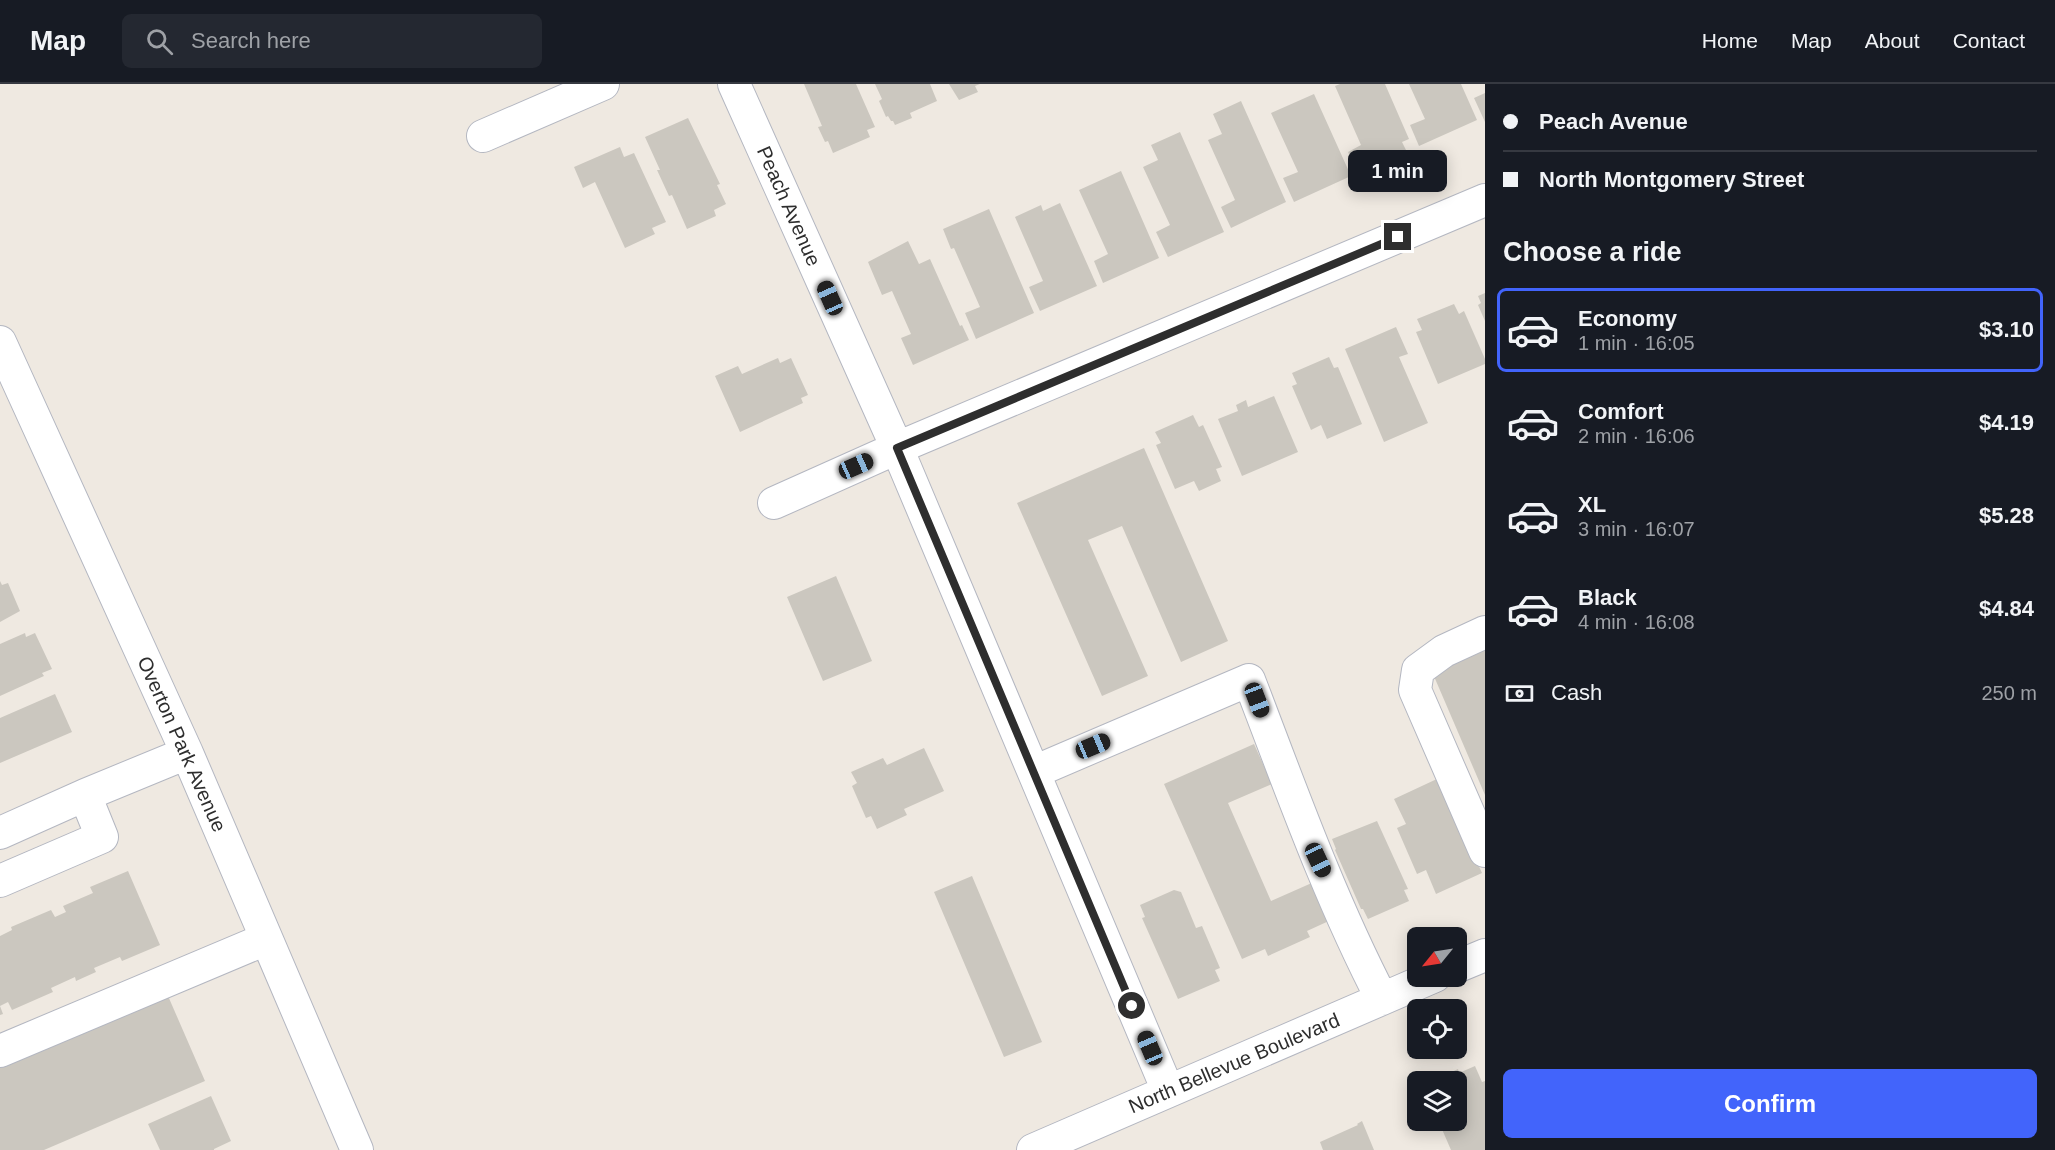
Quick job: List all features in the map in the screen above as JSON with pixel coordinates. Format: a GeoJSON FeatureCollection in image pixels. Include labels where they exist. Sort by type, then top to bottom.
{"type":"FeatureCollection","features":[{"type":"Feature","properties":{"kind":"street"},"geometry":{"type":"LineString","coordinates":[[483,136],[603,84]]}},
{"type":"Feature","properties":{"kind":"street","name":"Peach Avenue"},"geometry":{"type":"LineString","coordinates":[[734,84],[897,448],[1168,1090]]}},
{"type":"Feature","properties":{"kind":"street"},"geometry":{"type":"LineString","coordinates":[[774,503],[897,448],[1485,200]]}},
{"type":"Feature","properties":{"kind":"street","name":"Overton Park Avenue"},"geometry":{"type":"LineString","coordinates":[[0,343],[187,753],[357,1150]]}},
{"type":"Feature","properties":{"kind":"street"},"geometry":{"type":"LineString","coordinates":[[1485,632],[1444,651],[1418,670],[1415,690],[1485,851]]}},
{"type":"Feature","properties":{"kind":"street"},"geometry":{"type":"LineString","coordinates":[[1034,772],[1249,680],[1318,860],[1357,951],[1382,999]]}},
{"type":"Feature","properties":{"kind":"street"},"geometry":{"type":"LineString","coordinates":[[0,833],[187,753]]}},
{"type":"Feature","properties":{"kind":"street"},"geometry":{"type":"LineString","coordinates":[[0,881],[102,837],[85,795]]}},
{"type":"Feature","properties":{"kind":"street"},"geometry":{"type":"LineString","coordinates":[[0,1051],[266,939]]}},
{"type":"Feature","properties":{"kind":"street"},"geometry":{"type":"LineString","coordinates":[[1467,963],[1485,955]]}},
{"type":"Feature","properties":{"kind":"street","name":"North Bellevue Boulevard"},"geometry":{"type":"LineString","coordinates":[[1033,1150],[1410,987]]}},
{"type":"Feature","properties":{"kind":"building"},"geometry":{"type":"Polygon","coordinates":[[[804,84],[856,84],[875,127],[867,130],[870,137],[833,153],[818,127],[822,126],[804,84]]]}},
{"type":"Feature","properties":{"kind":"building"},"geometry":{"type":"Polygon","coordinates":[[[875,84],[930,84],[937,101],[910,113],[912,118],[895,125],[888,116],[886,117],[879,101],[882,99],[875,84]]]}},
{"type":"Feature","properties":{"kind":"building"},"geometry":{"type":"Polygon","coordinates":[[[949,84],[980,84],[975,86],[978,92],[959,100],[949,84]]]}},
{"type":"Feature","properties":{"kind":"building"},"geometry":{"type":"Polygon","coordinates":[[[1385,84],[1409,139],[1402,142],[1407,152],[1357,174],[1348,152],[1361,145],[1335,86],[1385,84]]]}},
{"type":"Feature","properties":{"kind":"building"},"geometry":{"type":"Polygon","coordinates":[[[1409,84],[1461,84],[1477,120],[1419,146],[1410,125],[1425,119],[1409,84]]]}},
{"type":"Feature","properties":{"kind":"building"},"geometry":{"type":"Polygon","coordinates":[[[1485,93],[1485,122],[1474,98],[1485,93]]]}},
{"type":"Feature","properties":{"kind":"building"},"geometry":{"type":"Polygon","coordinates":[[[1314,94],[1351,176],[1294,202],[1283,178],[1298,172],[1271,113],[1314,94]]]}},
{"type":"Feature","properties":{"kind":"building"},"geometry":{"type":"Polygon","coordinates":[[[1241,101],[1286,202],[1231,228],[1221,207],[1235,200],[1208,140],[1222,134],[1213,114],[1241,101]]]}},
{"type":"Feature","properties":{"kind":"building"},"geometry":{"type":"Polygon","coordinates":[[[688,118],[720,184],[717,185],[726,204],[714,210],[716,216],[687,229],[672,195],[669,196],[657,170],[660,170],[645,137],[688,118]]]}},
{"type":"Feature","properties":{"kind":"building"},"geometry":{"type":"Polygon","coordinates":[[[1180,132],[1224,232],[1168,257],[1156,232],[1170,225],[1143,167],[1158,160],[1151,145],[1180,132]]]}},
{"type":"Feature","properties":{"kind":"building"},"geometry":{"type":"Polygon","coordinates":[[[620,147],[624,157],[634,153],[666,222],[652,228],[655,234],[625,248],[595,182],[583,188],[574,167],[620,147]]]}},
{"type":"Feature","properties":{"kind":"building"},"geometry":{"type":"Polygon","coordinates":[[[1121,171],[1159,258],[1103,283],[1094,261],[1108,254],[1079,190],[1121,171]]]}},
{"type":"Feature","properties":{"kind":"building"},"geometry":{"type":"Polygon","coordinates":[[[1060,203],[1097,286],[1040,311],[1029,287],[1043,281],[1015,217],[1041,205],[1043,211],[1060,203]]]}},
{"type":"Feature","properties":{"kind":"building"},"geometry":{"type":"Polygon","coordinates":[[[989,209],[1034,313],[976,339],[965,313],[980,307],[943,229],[989,209]]]}},
{"type":"Feature","properties":{"kind":"building"},"geometry":{"type":"Polygon","coordinates":[[[908,241],[919,264],[930,259],[960,326],[962,325],[969,340],[913,365],[901,338],[911,334],[892,291],[882,295],[868,262],[908,241]]]}},
{"type":"Feature","properties":{"kind":"building"},"geometry":{"type":"Polygon","coordinates":[[[1485,293],[1485,321],[1478,305],[1481,303],[1478,296],[1485,293]]]}},
{"type":"Feature","properties":{"kind":"building"},"geometry":{"type":"Polygon","coordinates":[[[1454,304],[1459,314],[1464,311],[1485,359],[1485,364],[1438,384],[1416,332],[1422,330],[1417,319],[1454,304]]]}},
{"type":"Feature","properties":{"kind":"building"},"geometry":{"type":"Polygon","coordinates":[[[1396,327],[1408,354],[1399,357],[1428,423],[1384,442],[1345,349],[1396,327]]]}},
{"type":"Feature","properties":{"kind":"building"},"geometry":{"type":"Polygon","coordinates":[[[1329,357],[1334,368],[1338,367],[1362,424],[1327,439],[1321,425],[1311,430],[1292,386],[1297,384],[1292,373],[1329,357]]]}},
{"type":"Feature","properties":{"kind":"building"},"geometry":{"type":"Polygon","coordinates":[[[778,358],[780,363],[791,358],[808,395],[801,398],[803,403],[740,432],[715,376],[738,366],[742,374],[778,358]]]}},
{"type":"Feature","properties":{"kind":"building"},"geometry":{"type":"Polygon","coordinates":[[[1274,396],[1298,452],[1242,476],[1218,419],[1238,411],[1236,405],[1246,400],[1248,407],[1274,396]]]}},
{"type":"Feature","properties":{"kind":"building"},"geometry":{"type":"Polygon","coordinates":[[[1193,415],[1199,427],[1203,425],[1222,467],[1216,469],[1221,481],[1199,491],[1194,481],[1175,489],[1156,445],[1161,443],[1155,432],[1193,415]]]}},
{"type":"Feature","properties":{"kind":"building"},"geometry":{"type":"Polygon","coordinates":[[[1144,448],[1228,641],[1181,662],[1122,526],[1088,540],[1148,676],[1102,696],[1017,503],[1144,448]]]}},
{"type":"Feature","properties":{"kind":"building"},"geometry":{"type":"Polygon","coordinates":[[[836,576],[872,661],[823,681],[787,597],[836,576]]]}},
{"type":"Feature","properties":{"kind":"building"},"geometry":{"type":"Polygon","coordinates":[[[0,581],[2,585],[8,583],[20,611],[0,622],[0,581]]]}},
{"type":"Feature","properties":{"kind":"building"},"geometry":{"type":"Polygon","coordinates":[[[25,633],[26,637],[35,633],[52,669],[42,673],[44,676],[0,696],[0,644],[25,633]]]}},
{"type":"Feature","properties":{"kind":"building"},"geometry":{"type":"Polygon","coordinates":[[[1485,644],[1485,795],[1430,667],[1485,644]]]}},
{"type":"Feature","properties":{"kind":"building"},"geometry":{"type":"Polygon","coordinates":[[[55,694],[72,732],[0,763],[0,718],[55,694]]]}},
{"type":"Feature","properties":{"kind":"building"},"geometry":{"type":"Polygon","coordinates":[[[1254,744],[1272,784],[1228,803],[1271,901],[1314,882],[1331,920],[1307,931],[1310,937],[1268,956],[1265,949],[1242,959],[1164,784],[1254,744]]]}},
{"type":"Feature","properties":{"kind":"building"},"geometry":{"type":"Polygon","coordinates":[[[924,748],[944,791],[904,809],[907,815],[877,829],[871,816],[866,818],[852,786],[857,783],[851,772],[883,758],[887,765],[924,748]]]}},
{"type":"Feature","properties":{"kind":"building"},"geometry":{"type":"Polygon","coordinates":[[[1439,778],[1482,873],[1436,894],[1426,870],[1417,874],[1397,828],[1406,824],[1394,799],[1439,778]]]}},
{"type":"Feature","properties":{"kind":"building"},"geometry":{"type":"Polygon","coordinates":[[[1377,821],[1408,889],[1404,890],[1409,901],[1368,919],[1361,909],[1332,839],[1377,821]]]}},
{"type":"Feature","properties":{"kind":"building"},"geometry":{"type":"Polygon","coordinates":[[[128,871],[160,945],[122,961],[120,957],[94,968],[96,972],[76,981],[75,977],[51,988],[53,992],[12,1010],[8,1002],[0,1006],[0,936],[12,930],[11,927],[51,910],[55,917],[66,912],[63,906],[93,893],[90,887],[128,871]]]}},
{"type":"Feature","properties":{"kind":"building"},"geometry":{"type":"Polygon","coordinates":[[[972,876],[1042,1042],[1004,1057],[934,892],[972,876]]]}},
{"type":"Feature","properties":{"kind":"building"},"geometry":{"type":"Polygon","coordinates":[[[1174,890],[1181,892],[1196,928],[1202,926],[1220,968],[1215,970],[1220,981],[1178,999],[1142,918],[1145,917],[1140,905],[1174,890]]]}},
{"type":"Feature","properties":{"kind":"building"},"geometry":{"type":"Polygon","coordinates":[[[165,989],[205,1081],[44,1150],[0,1150],[0,1060],[165,989]]]}},
{"type":"Feature","properties":{"kind":"building"},"geometry":{"type":"Polygon","coordinates":[[[1475,1066],[1482,1082],[1485,1081],[1485,1150],[1451,1150],[1443,1131],[1467,1131],[1467,1071],[1464,1071],[1475,1066]]]}},
{"type":"Feature","properties":{"kind":"building"},"geometry":{"type":"Polygon","coordinates":[[[211,1096],[231,1141],[214,1150],[160,1150],[148,1124],[211,1096]]]}},
{"type":"Feature","properties":{"kind":"building"},"geometry":{"type":"Polygon","coordinates":[[[1362,1121],[1374,1150],[1323,1150],[1320,1142],[1362,1121]]]}},
{"type":"Feature","properties":{"kind":"route"},"geometry":{"type":"LineString","coordinates":[[1132,1006],[897,448],[1398,237]]}}]}
